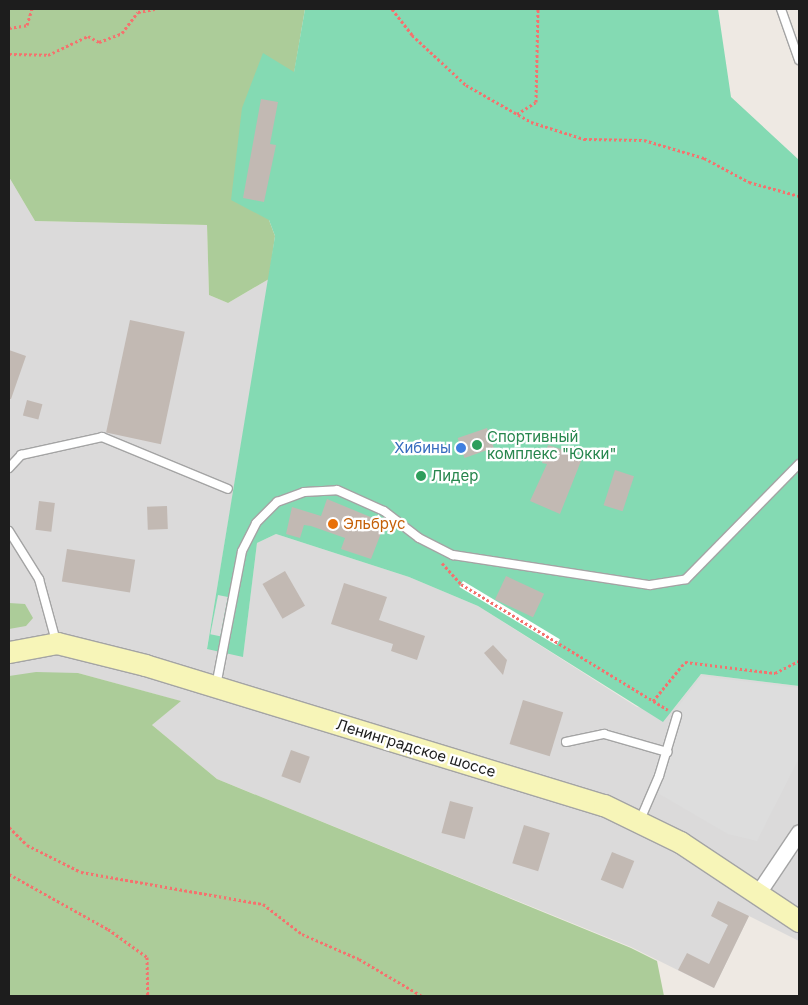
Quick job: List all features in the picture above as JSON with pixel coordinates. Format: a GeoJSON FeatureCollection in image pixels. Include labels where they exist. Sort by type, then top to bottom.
{"type":"FeatureCollection","features":[{"type":"Feature","properties":{"kind":"main road","name":"Ленинградское шоссе"},"geometry":{"type":"LineString","coordinates":[[9,652],[57,643],[216,688],[595,802],[640,820],[799,920]]}},
{"type":"Feature","properties":{"kind":"street"},"geometry":{"type":"LineString","coordinates":[[758,893],[799,832]]}},
{"type":"Feature","properties":{"kind":"lane"},"geometry":{"type":"LineString","coordinates":[[781,9],[799,60]]}},
{"type":"Feature","properties":{"kind":"lane"},"geometry":{"type":"LineString","coordinates":[[9,468],[21,455],[102,436],[228,489]]}},
{"type":"Feature","properties":{"kind":"lane"},"geometry":{"type":"LineString","coordinates":[[216,688],[242,551],[256,523],[277,502],[295,495],[337,490],[384,511],[419,538],[453,555],[650,585],[686,579],[799,464]]}},
{"type":"Feature","properties":{"kind":"lane"},"geometry":{"type":"LineString","coordinates":[[9,531],[39,579],[57,643]]}},
{"type":"Feature","properties":{"kind":"lane"},"geometry":{"type":"LineString","coordinates":[[640,820],[667,752],[677,716]]}},
{"type":"Feature","properties":{"kind":"lane"},"geometry":{"type":"LineString","coordinates":[[566,742],[604,734],[667,752]]}},
{"type":"Feature","properties":{"kind":"path"},"geometry":{"type":"LineString","coordinates":[[9,28],[27,25],[32,9]]}},
{"type":"Feature","properties":{"kind":"path"},"geometry":{"type":"LineString","coordinates":[[9,54],[48,55],[88,36],[99,42],[122,32],[138,12],[155,9]]}},
{"type":"Feature","properties":{"kind":"path"},"geometry":{"type":"LineString","coordinates":[[392,9],[412,35],[466,85],[517,114],[584,139],[644,140],[704,158],[749,182],[799,196]]}},
{"type":"Feature","properties":{"kind":"path"},"geometry":{"type":"LineString","coordinates":[[517,114],[536,102],[538,9]]}},
{"type":"Feature","properties":{"kind":"path"},"geometry":{"type":"LineString","coordinates":[[461,584],[677,716]]}},
{"type":"Feature","properties":{"kind":"path"},"geometry":{"type":"LineString","coordinates":[[653,701],[685,662],[775,673],[799,661]]}},
{"type":"Feature","properties":{"kind":"path"},"geometry":{"type":"LineString","coordinates":[[9,827],[27,845],[81,872],[263,904],[302,934],[360,959],[422,996]]}},
{"type":"Feature","properties":{"kind":"path"},"geometry":{"type":"LineString","coordinates":[[9,874],[108,929],[146,957],[148,996]]}},
{"type":"Feature","properties":{"kind":"shaded area"},"geometry":{"type":"Polygon","coordinates":[[[9,177],[35,221],[207,225],[209,295],[228,303],[269,279],[207,648],[243,656],[257,543],[276,534],[409,577],[478,606],[637,707],[671,712],[701,674],[799,686],[799,941],[749,916],[714,988],[631,947],[217,779],[152,725],[180,701],[78,673],[9,676],[9,177]]]}},
{"type":"Feature","properties":{"kind":"shaded area"},"geometry":{"type":"Polygon","coordinates":[[[218,595],[228,597],[220,636],[210,634],[218,595]]]}},
{"type":"Feature","properties":{"kind":"shaded area"},"geometry":{"type":"Polygon","coordinates":[[[702,676],[799,688],[799,758],[757,841],[728,834],[649,788],[671,716],[702,676]]]}},
{"type":"Feature","properties":{"kind":"green space"},"geometry":{"type":"Polygon","coordinates":[[[9,9],[305,9],[269,220],[275,236],[269,279],[228,303],[209,295],[207,225],[35,221],[9,177],[9,9]]]}},
{"type":"Feature","properties":{"kind":"green space"},"geometry":{"type":"Polygon","coordinates":[[[305,9],[718,9],[731,97],[799,160],[799,686],[701,674],[663,722],[478,606],[409,577],[276,534],[257,543],[243,657],[207,649],[275,236],[269,220],[231,200],[242,108],[263,53],[294,72],[305,9]]]}},
{"type":"Feature","properties":{"kind":"green space"},"geometry":{"type":"Polygon","coordinates":[[[9,603],[25,604],[33,618],[26,626],[9,629],[9,603]]]}},
{"type":"Feature","properties":{"kind":"green space"},"geometry":{"type":"Polygon","coordinates":[[[36,672],[78,673],[181,701],[152,725],[217,779],[631,948],[657,961],[664,996],[9,996],[9,676],[36,672]]]}},
{"type":"Feature","properties":{"kind":"pier"},"geometry":{"type":"Polygon","coordinates":[[[463,581],[560,639],[556,645],[459,587],[463,581]]]}},
{"type":"Feature","properties":{"kind":"building"},"geometry":{"type":"Polygon","coordinates":[[[261,99],[278,102],[270,144],[276,145],[264,202],[243,198],[261,99]]]}},
{"type":"Feature","properties":{"kind":"building"},"geometry":{"type":"Polygon","coordinates":[[[130,320],[185,332],[161,444],[106,432],[130,320]]]}},
{"type":"Feature","properties":{"kind":"building"},"geometry":{"type":"Polygon","coordinates":[[[9,350],[26,356],[11,399],[9,399],[9,350]]]}},
{"type":"Feature","properties":{"kind":"building"},"geometry":{"type":"Polygon","coordinates":[[[27,400],[42,404],[38,420],[23,415],[27,400]]]}},
{"type":"Feature","properties":{"kind":"building","name":"Спортивный комплекс \"Юкки\""},"geometry":{"type":"Polygon","coordinates":[[[487,428],[494,448],[465,458],[458,438],[487,428]]]}},
{"type":"Feature","properties":{"kind":"building"},"geometry":{"type":"Polygon","coordinates":[[[548,445],[583,456],[560,514],[530,501],[547,464],[542,463],[548,445]]]}},
{"type":"Feature","properties":{"kind":"building"},"geometry":{"type":"Polygon","coordinates":[[[615,470],[634,476],[623,511],[604,505],[615,470]]]}},
{"type":"Feature","properties":{"kind":"building"},"geometry":{"type":"Polygon","coordinates":[[[327,499],[385,523],[371,559],[341,549],[345,538],[311,526],[304,525],[300,538],[286,534],[292,507],[321,516],[327,499]]]}},
{"type":"Feature","properties":{"kind":"building"},"geometry":{"type":"Polygon","coordinates":[[[39,501],[55,503],[51,532],[35,530],[39,501]]]}},
{"type":"Feature","properties":{"kind":"building"},"geometry":{"type":"Polygon","coordinates":[[[167,506],[168,529],[148,530],[147,507],[167,506]]]}},
{"type":"Feature","properties":{"kind":"building"},"geometry":{"type":"Polygon","coordinates":[[[67,549],[135,560],[130,592],[62,582],[67,549]]]}},
{"type":"Feature","properties":{"kind":"building"},"geometry":{"type":"Polygon","coordinates":[[[285,571],[305,606],[282,619],[262,584],[285,571]]]}},
{"type":"Feature","properties":{"kind":"building"},"geometry":{"type":"Polygon","coordinates":[[[506,576],[544,594],[533,617],[495,600],[506,576]]]}},
{"type":"Feature","properties":{"kind":"building"},"geometry":{"type":"Polygon","coordinates":[[[344,583],[387,597],[379,620],[425,636],[417,660],[391,651],[393,644],[331,624],[344,583]]]}},
{"type":"Feature","properties":{"kind":"building"},"geometry":{"type":"Polygon","coordinates":[[[493,645],[507,660],[503,675],[484,653],[493,645]]]}},
{"type":"Feature","properties":{"kind":"building"},"geometry":{"type":"Polygon","coordinates":[[[523,700],[563,712],[550,756],[510,744],[523,700]]]}},
{"type":"Feature","properties":{"kind":"building"},"geometry":{"type":"Polygon","coordinates":[[[291,750],[310,757],[300,783],[281,776],[291,750]]]}},
{"type":"Feature","properties":{"kind":"building"},"geometry":{"type":"Polygon","coordinates":[[[450,801],[473,807],[465,839],[441,833],[450,801]]]}},
{"type":"Feature","properties":{"kind":"building"},"geometry":{"type":"Polygon","coordinates":[[[524,825],[550,833],[538,871],[512,863],[524,825]]]}},
{"type":"Feature","properties":{"kind":"building"},"geometry":{"type":"Polygon","coordinates":[[[612,852],[634,861],[623,889],[601,880],[612,852]]]}},
{"type":"Feature","properties":{"kind":"building"},"geometry":{"type":"Polygon","coordinates":[[[718,901],[749,916],[714,988],[678,970],[687,953],[709,964],[728,925],[711,916],[718,901]]]}},
{"type":"Feature","properties":{"kind":"place","name":"Спортивный комплекс \"Юкки\""},"geometry":{"type":"Point","coordinates":[477,445]}},
{"type":"Feature","properties":{"kind":"place","name":"Хибины"},"geometry":{"type":"Point","coordinates":[461,448]}},
{"type":"Feature","properties":{"kind":"place","name":"Лидер"},"geometry":{"type":"Point","coordinates":[421,476]}},
{"type":"Feature","properties":{"kind":"place","name":"Эльбрус"},"geometry":{"type":"Point","coordinates":[333,524]}}]}
